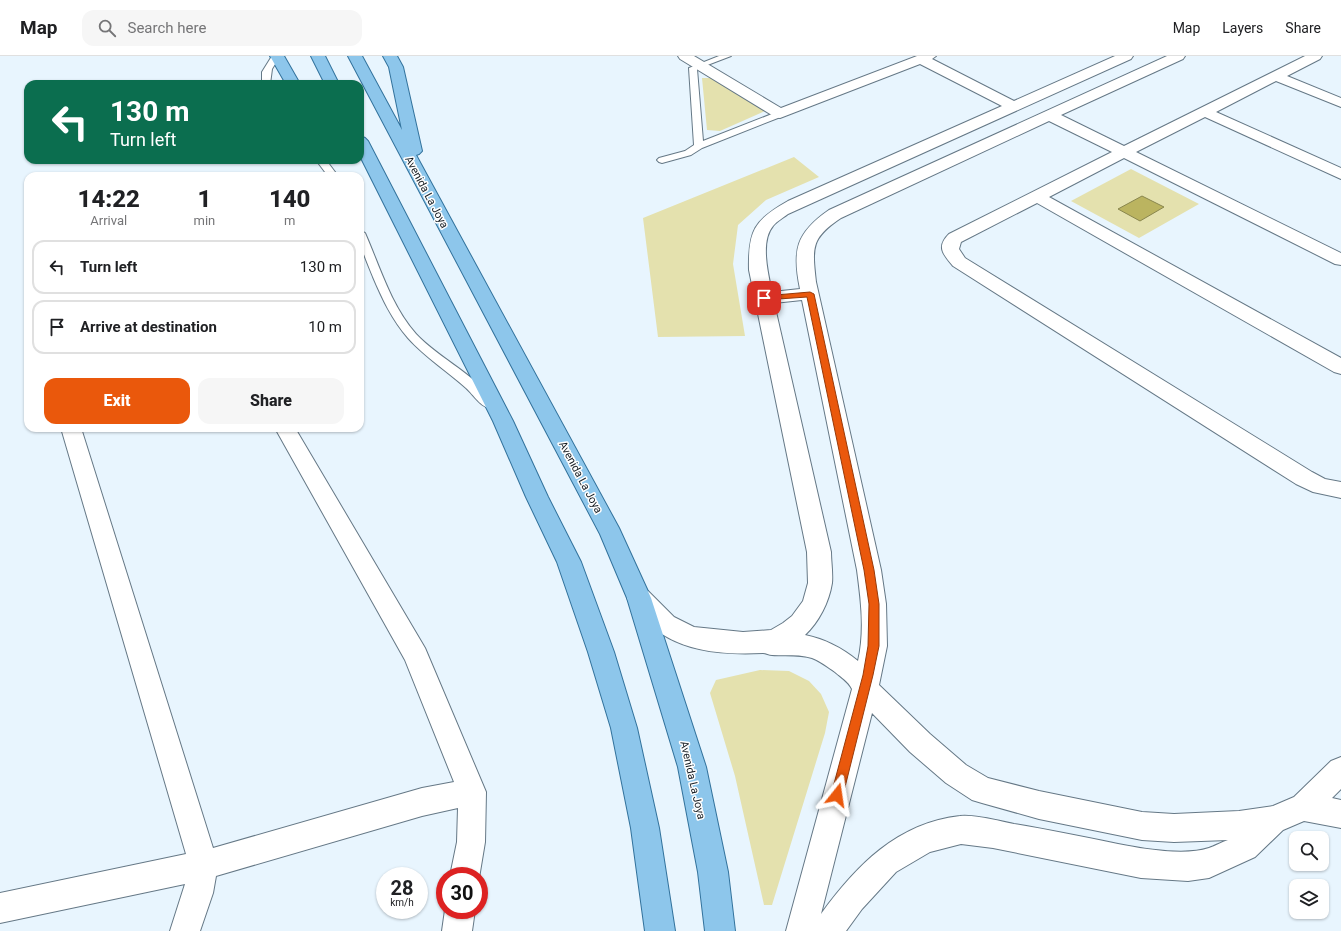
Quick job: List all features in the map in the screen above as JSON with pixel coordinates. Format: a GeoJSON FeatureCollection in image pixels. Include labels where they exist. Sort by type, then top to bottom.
{"type":"FeatureCollection","features":[{"type":"Feature","properties":{"kind":"main road"},"geometry":{"type":"LineString","coordinates":[[276,56],[291,80]]}},
{"type":"Feature","properties":{"kind":"main road"},"geometry":{"type":"LineString","coordinates":[[318,56],[330,80]]}},
{"type":"Feature","properties":{"kind":"main road","name":"Avenida La Joya"},"geometry":{"type":"LineString","coordinates":[[355,56],[611,534],[639,598],[667,682],[692,768],[713,872],[720,931]]}},
{"type":"Feature","properties":{"kind":"main road"},"geometry":{"type":"LineString","coordinates":[[390,56],[396,67],[419,177]]}},
{"type":"Feature","properties":{"kind":"main road"},"geometry":{"type":"LineString","coordinates":[[364,149],[502,421],[569,562],[601,652],[624,728],[644,821],[660,931]]}},
{"type":"Feature","properties":{"kind":"main road"},"geometry":{"type":"LineString","coordinates":[[363,164],[382,185]]}},
{"type":"Feature","properties":{"kind":"street"},"geometry":{"type":"LineString","coordinates":[[685,56],[780,114],[925,58],[1021,103]]}},
{"type":"Feature","properties":{"kind":"street"},"geometry":{"type":"LineString","coordinates":[[943,56],[1021,103]]}},
{"type":"Feature","properties":{"kind":"street"},"geometry":{"type":"LineString","coordinates":[[1091,56],[1134,76]]}},
{"type":"Feature","properties":{"kind":"street"},"geometry":{"type":"LineString","coordinates":[[761,643],[779,638],[794,630],[805,618],[815,602],[820,582],[819,552],[758,270],[758,241],[762,229],[780,212],[1126,56]]}},
{"type":"Feature","properties":{"kind":"street"},"geometry":{"type":"LineString","coordinates":[[801,931],[865,689],[874,646],[874,604],[869,570],[810,294],[804,256],[807,240],[816,228],[835,214],[1178,56]]}},
{"type":"Feature","properties":{"kind":"street"},"geometry":{"type":"LineString","coordinates":[[1316,56],[955,238],[951,242],[950,249],[954,256],[966,266],[1304,478],[1321,486],[1341,490]]}},
{"type":"Feature","properties":{"kind":"street"},"geometry":{"type":"LineString","coordinates":[[1276,76],[1341,103]]}},
{"type":"Feature","properties":{"kind":"street"},"geometry":{"type":"LineString","coordinates":[[1057,111],[1133,149],[1341,260]]}},
{"type":"Feature","properties":{"kind":"street"},"geometry":{"type":"LineString","coordinates":[[1205,112],[1341,174]]}},
{"type":"Feature","properties":{"kind":"street"},"geometry":{"type":"LineString","coordinates":[[1038,197],[1341,367]]}},
{"type":"Feature","properties":{"kind":"street"},"geometry":{"type":"LineString","coordinates":[[764,298],[810,294]]}},
{"type":"Feature","properties":{"kind":"street"},"geometry":{"type":"LineString","coordinates":[[72,432],[204,865],[198,893],[185,931]]}},
{"type":"Feature","properties":{"kind":"street"},"geometry":{"type":"LineString","coordinates":[[287,432],[416,656],[472,792],[471,842],[467,867]]}},
{"type":"Feature","properties":{"kind":"street"},"geometry":{"type":"LineString","coordinates":[[639,598],[666,624],[685,634],[708,641],[795,644],[816,648],[834,657],[858,675],[865,689],[920,743],[956,774],[982,790],[1003,796],[1142,826],[1174,828],[1239,825],[1273,820],[1304,807],[1341,770]]}},
{"type":"Feature","properties":{"kind":"street"},"geometry":{"type":"LineString","coordinates":[[0,908],[204,865],[422,802],[472,792]]}},
{"type":"Feature","properties":{"kind":"street"},"geometry":{"type":"LineString","coordinates":[[1304,807],[1341,814]]}},
{"type":"Feature","properties":{"kind":"street"},"geometry":{"type":"LineString","coordinates":[[827,931],[851,898],[886,862],[924,840],[961,830],[994,834],[1141,863],[1188,866],[1208,863],[1245,847],[1273,820]]}},
{"type":"Feature","properties":{"kind":"street"},"geometry":{"type":"LineString","coordinates":[[456,931],[458,919]]}},
{"type":"Feature","properties":{"kind":"lane"},"geometry":{"type":"LineString","coordinates":[[266,80],[268,66],[276,56]]}},
{"type":"Feature","properties":{"kind":"lane"},"geometry":{"type":"LineString","coordinates":[[699,146],[693,68],[728,56]]}},
{"type":"Feature","properties":{"kind":"lane"},"geometry":{"type":"LineString","coordinates":[[662,160],[688,153],[699,146],[780,114]]}},
{"type":"Feature","properties":{"kind":"lane"},"geometry":{"type":"LineString","coordinates":[[364,242],[400,322],[431,354],[466,380],[485,398],[502,421]]}},
{"type":"Feature","properties":{"kind":"shaded area"},"geometry":{"type":"Polygon","coordinates":[[[702,78],[713,78],[765,111],[720,131],[707,130],[702,78]]]}},
{"type":"Feature","properties":{"kind":"shaded area"},"geometry":{"type":"Polygon","coordinates":[[[794,157],[819,177],[766,200],[738,225],[733,264],[745,336],[658,337],[643,218],[794,157]]]}},
{"type":"Feature","properties":{"kind":"shaded area"},"geometry":{"type":"Polygon","coordinates":[[[1131,169],[1199,204],[1139,238],[1071,201],[1131,169]]]}},
{"type":"Feature","properties":{"kind":"shaded area"},"geometry":{"type":"Polygon","coordinates":[[[1142,196],[1164,207],[1140,221],[1118,209],[1142,196]]]}},
{"type":"Feature","properties":{"kind":"shaded area"},"geometry":{"type":"Polygon","coordinates":[[[760,670],[789,671],[809,681],[821,694],[829,712],[825,733],[772,905],[764,905],[735,776],[710,693],[716,680],[760,670]]]}},
{"type":"Feature","properties":{"kind":"route"},"geometry":{"type":"LineString","coordinates":[[764,298],[810,294],[869,570],[874,604],[874,646],[865,689],[837,795]]}}]}
